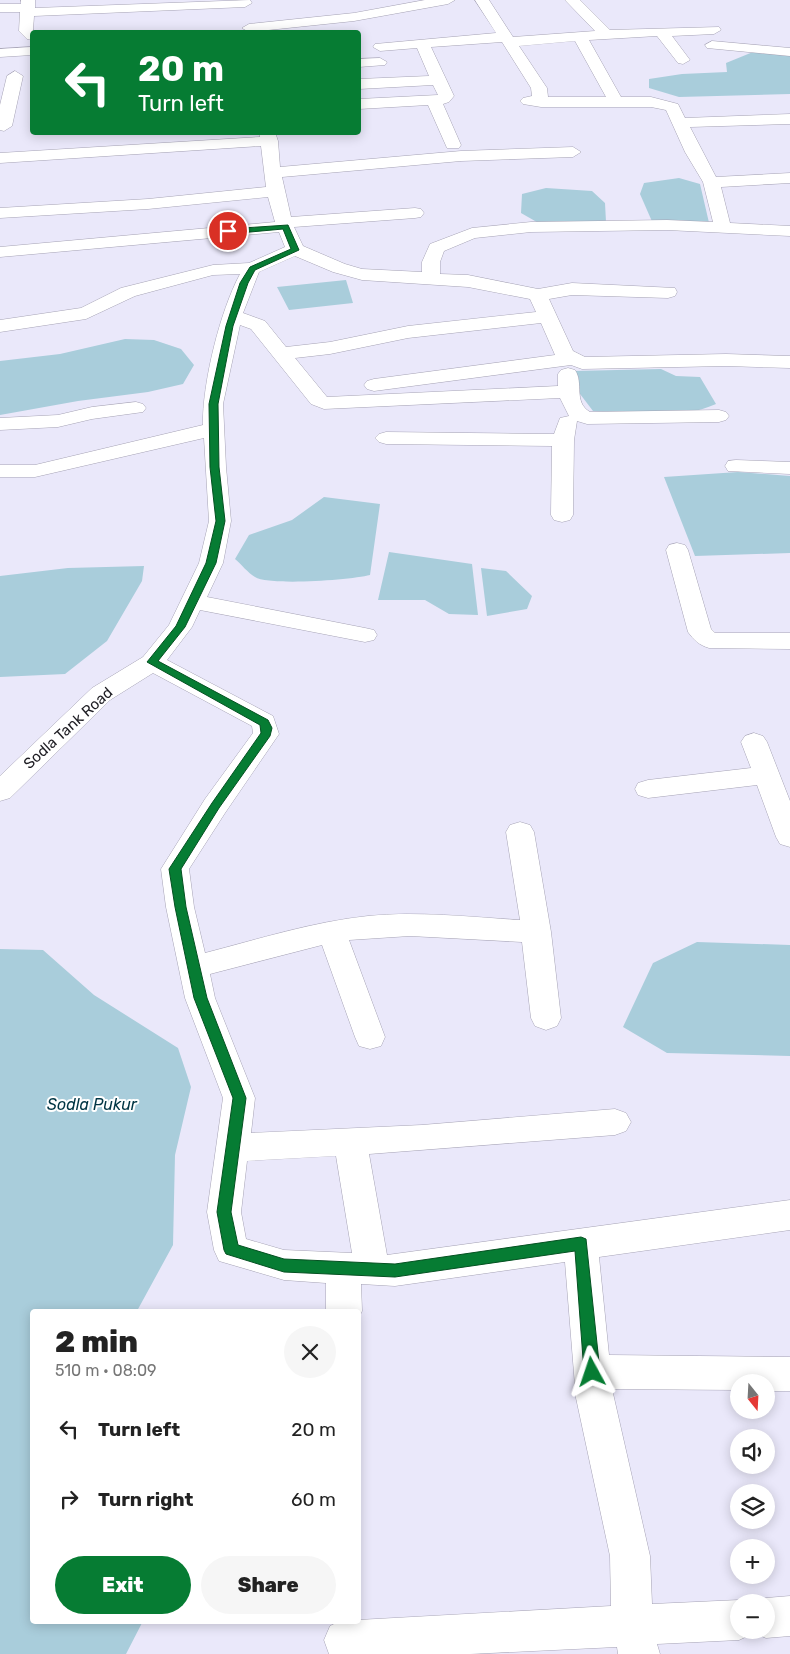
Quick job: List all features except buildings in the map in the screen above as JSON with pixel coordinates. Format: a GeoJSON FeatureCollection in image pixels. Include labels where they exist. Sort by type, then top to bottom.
{"type":"FeatureCollection","features":[{"type":"Feature","properties":{"kind":"street"},"geometry":{"type":"LineString","coordinates":[[0,8],[245,1],[250,30],[354,17],[448,0]]}},
{"type":"Feature","properties":{"kind":"street"},"geometry":{"type":"LineString","coordinates":[[482,0],[539,88],[535,102],[664,103],[672,107],[692,152],[711,182],[723,228]]}},
{"type":"Feature","properties":{"kind":"street"},"geometry":{"type":"LineString","coordinates":[[572,0],[606,34]]}},
{"type":"Feature","properties":{"kind":"street"},"geometry":{"type":"LineString","coordinates":[[28,6],[26,31],[30,34]]}},
{"type":"Feature","properties":{"kind":"street"},"geometry":{"type":"LineString","coordinates":[[361,62],[380,54],[422,44],[714,30]]}},
{"type":"Feature","properties":{"kind":"street"},"geometry":{"type":"LineString","coordinates":[[661,32],[683,60]]}},
{"type":"Feature","properties":{"kind":"street"},"geometry":{"type":"LineString","coordinates":[[580,36],[616,103]]}},
{"type":"Feature","properties":{"kind":"street"},"geometry":{"type":"LineString","coordinates":[[361,104],[434,101],[441,100],[446,96],[422,44]]}},
{"type":"Feature","properties":{"kind":"street"},"geometry":{"type":"LineString","coordinates":[[712,45],[790,52]]}},
{"type":"Feature","properties":{"kind":"street"},"geometry":{"type":"LineString","coordinates":[[0,53],[30,51]]}},
{"type":"Feature","properties":{"kind":"street"},"geometry":{"type":"LineString","coordinates":[[4,126],[11,87],[7,76],[30,76]]}},
{"type":"Feature","properties":{"kind":"street"},"geometry":{"type":"LineString","coordinates":[[361,84],[439,80]]}},
{"type":"Feature","properties":{"kind":"street"},"geometry":{"type":"LineString","coordinates":[[434,101],[453,145]]}},
{"type":"Feature","properties":{"kind":"street"},"geometry":{"type":"LineString","coordinates":[[679,123],[790,119]]}},
{"type":"Feature","properties":{"kind":"street"},"geometry":{"type":"LineString","coordinates":[[124,135],[126,150]]}},
{"type":"Feature","properties":{"kind":"street"},"geometry":{"type":"LineString","coordinates":[[0,158],[126,150],[268,137],[275,191],[295,250]]}},
{"type":"Feature","properties":{"kind":"street"},"geometry":{"type":"LineString","coordinates":[[273,172],[461,156],[573,152]]}},
{"type":"Feature","properties":{"kind":"street"},"geometry":{"type":"LineString","coordinates":[[711,182],[790,178]]}},
{"type":"Feature","properties":{"kind":"street"},"geometry":{"type":"LineString","coordinates":[[0,213],[148,204],[275,191]]}},
{"type":"Feature","properties":{"kind":"street"},"geometry":{"type":"LineString","coordinates":[[0,252],[415,213]]}},
{"type":"Feature","properties":{"kind":"street"},"geometry":{"type":"LineString","coordinates":[[430,278],[431,262],[436,248],[472,233],[531,227],[667,225],[790,231]]}},
{"type":"Feature","properties":{"kind":"street"},"geometry":{"type":"LineString","coordinates":[[0,326],[86,313],[128,292],[214,270],[252,268],[295,250],[339,268],[362,274],[468,281],[538,295],[572,289],[668,292]]}},
{"type":"Feature","properties":{"kind":"street","name":"Sodla Tank Road"},"geometry":{"type":"LineString","coordinates":[[0,792],[101,694],[152,662],[180,627],[211,563],[220,521],[213,404],[233,316],[244,283],[252,268]]}},
{"type":"Feature","properties":{"kind":"street"},"geometry":{"type":"LineString","coordinates":[[538,295],[565,355],[571,360]]}},
{"type":"Feature","properties":{"kind":"street"},"geometry":{"type":"LineString","coordinates":[[233,316],[258,324],[318,400],[332,404],[568,392]]}},
{"type":"Feature","properties":{"kind":"street"},"geometry":{"type":"LineString","coordinates":[[281,354],[330,348],[408,332],[548,316]]}},
{"type":"Feature","properties":{"kind":"street"},"geometry":{"type":"LineString","coordinates":[[571,360],[568,392],[578,416]]}},
{"type":"Feature","properties":{"kind":"street"},"geometry":{"type":"LineString","coordinates":[[312,393],[571,360],[582,363],[726,360],[790,362]]}},
{"type":"Feature","properties":{"kind":"street"},"geometry":{"type":"LineString","coordinates":[[0,472],[35,471],[69,440],[92,413],[136,408]]}},
{"type":"Feature","properties":{"kind":"street"},"geometry":{"type":"LineString","coordinates":[[562,515],[563,440],[566,423],[578,416],[587,418],[720,416]]}},
{"type":"Feature","properties":{"kind":"street"},"geometry":{"type":"LineString","coordinates":[[0,424],[69,440],[214,429]]}},
{"type":"Feature","properties":{"kind":"street"},"geometry":{"type":"LineString","coordinates":[[386,438],[563,440]]}},
{"type":"Feature","properties":{"kind":"street"},"geometry":{"type":"LineString","coordinates":[[736,466],[790,468]]}},
{"type":"Feature","properties":{"kind":"street"},"geometry":{"type":"LineString","coordinates":[[676,550],[700,632],[709,640],[790,641]]}},
{"type":"Feature","properties":{"kind":"street"},"geometry":{"type":"LineString","coordinates":[[193,600],[365,635]]}},
{"type":"Feature","properties":{"kind":"street"},"geometry":{"type":"LineString","coordinates":[[152,662],[264,722],[267,728],[266,734],[175,869],[180,907],[200,998],[239,1098],[224,1212],[231,1250],[284,1265],[395,1271],[790,1215]]}},
{"type":"Feature","properties":{"kind":"street"},"geometry":{"type":"LineString","coordinates":[[754,742],[790,837]]}},
{"type":"Feature","properties":{"kind":"street"},"geometry":{"type":"LineString","coordinates":[[648,789],[767,775]]}},
{"type":"Feature","properties":{"kind":"street"},"geometry":{"type":"LineString","coordinates":[[520,832],[536,932],[546,1018]]}},
{"type":"Feature","properties":{"kind":"street"},"geometry":{"type":"LineString","coordinates":[[193,966],[332,933],[369,927],[418,926],[536,932]]}},
{"type":"Feature","properties":{"kind":"street"},"geometry":{"type":"LineString","coordinates":[[332,933],[370,1037]]}},
{"type":"Feature","properties":{"kind":"street"},"geometry":{"type":"LineString","coordinates":[[232,1148],[615,1122]]}},
{"type":"Feature","properties":{"kind":"street"},"geometry":{"type":"LineString","coordinates":[[345,1309],[357,1269],[350,1141]]}},
{"type":"Feature","properties":{"kind":"street"},"geometry":{"type":"LineString","coordinates":[[581,1244],[594,1398],[630,1556],[635,1640]]}},
{"type":"Feature","properties":{"kind":"street"},"geometry":{"type":"LineString","coordinates":[[592,1372],[790,1374]]}},
{"type":"Feature","properties":{"kind":"street"},"geometry":{"type":"LineString","coordinates":[[775,1617],[790,1616]]}},
{"type":"Feature","properties":{"kind":"street"},"geometry":{"type":"LineString","coordinates":[[344,1638],[635,1640],[730,1622]]}},
{"type":"Feature","properties":{"kind":"water"},"geometry":{"type":"Polygon","coordinates":[[[753,52],[790,56],[790,94],[679,97],[649,88],[649,79],[682,74],[727,72],[726,63],[753,52]]]}},
{"type":"Feature","properties":{"kind":"water"},"geometry":{"type":"Polygon","coordinates":[[[679,178],[700,184],[710,227],[654,226],[640,194],[644,183],[679,178]]]}},
{"type":"Feature","properties":{"kind":"water"},"geometry":{"type":"Polygon","coordinates":[[[546,188],[592,191],[605,203],[606,222],[542,225],[521,213],[522,194],[546,188]]]}},
{"type":"Feature","properties":{"kind":"water"},"geometry":{"type":"Polygon","coordinates":[[[346,280],[353,303],[289,310],[277,287],[346,280]]]}},
{"type":"Feature","properties":{"kind":"water"},"geometry":{"type":"Polygon","coordinates":[[[125,339],[154,340],[181,349],[194,365],[183,384],[148,392],[78,401],[0,415],[0,361],[60,354],[125,339]]]}},
{"type":"Feature","properties":{"kind":"water"},"geometry":{"type":"Polygon","coordinates":[[[661,369],[676,376],[700,377],[716,404],[686,413],[655,415],[593,411],[577,390],[573,371],[661,369]]]}},
{"type":"Feature","properties":{"kind":"water"},"geometry":{"type":"Polygon","coordinates":[[[738,472],[790,476],[790,553],[695,556],[664,477],[738,472]]]}},
{"type":"Feature","properties":{"kind":"water"},"geometry":{"type":"Polygon","coordinates":[[[324,497],[380,504],[370,575],[346,579],[293,582],[263,580],[252,575],[235,559],[249,535],[292,520],[324,497]]]}},
{"type":"Feature","properties":{"kind":"water"},"geometry":{"type":"Polygon","coordinates":[[[389,552],[472,564],[478,615],[449,614],[425,600],[378,600],[389,552]]]}},
{"type":"Feature","properties":{"kind":"water"},"geometry":{"type":"Polygon","coordinates":[[[144,566],[142,581],[107,641],[65,674],[0,677],[0,576],[68,568],[144,566]]]}},
{"type":"Feature","properties":{"kind":"water"},"geometry":{"type":"Polygon","coordinates":[[[481,568],[506,571],[532,596],[527,609],[487,616],[481,568]]]}},
{"type":"Feature","properties":{"kind":"water"},"geometry":{"type":"Polygon","coordinates":[[[697,942],[790,945],[790,1056],[667,1053],[623,1027],[653,963],[697,942]]]}},
{"type":"Feature","properties":{"kind":"water","name":"Sodla Pukur"},"geometry":{"type":"Polygon","coordinates":[[[0,949],[43,950],[94,995],[178,1048],[191,1087],[175,1155],[173,1245],[138,1309],[30,1309],[30,1624],[141,1624],[126,1654],[0,1654],[0,949]]]}},
{"type":"Feature","properties":{"kind":"route"},"geometry":{"type":"LineString","coordinates":[[228,231],[285,226],[295,250],[252,268],[244,283],[230,326],[213,404],[215,467],[220,521],[211,563],[180,627],[152,662],[264,722],[267,728],[266,734],[175,869],[180,907],[200,998],[239,1098],[224,1212],[231,1250],[284,1265],[395,1271],[581,1244],[592,1372]]}}]}
